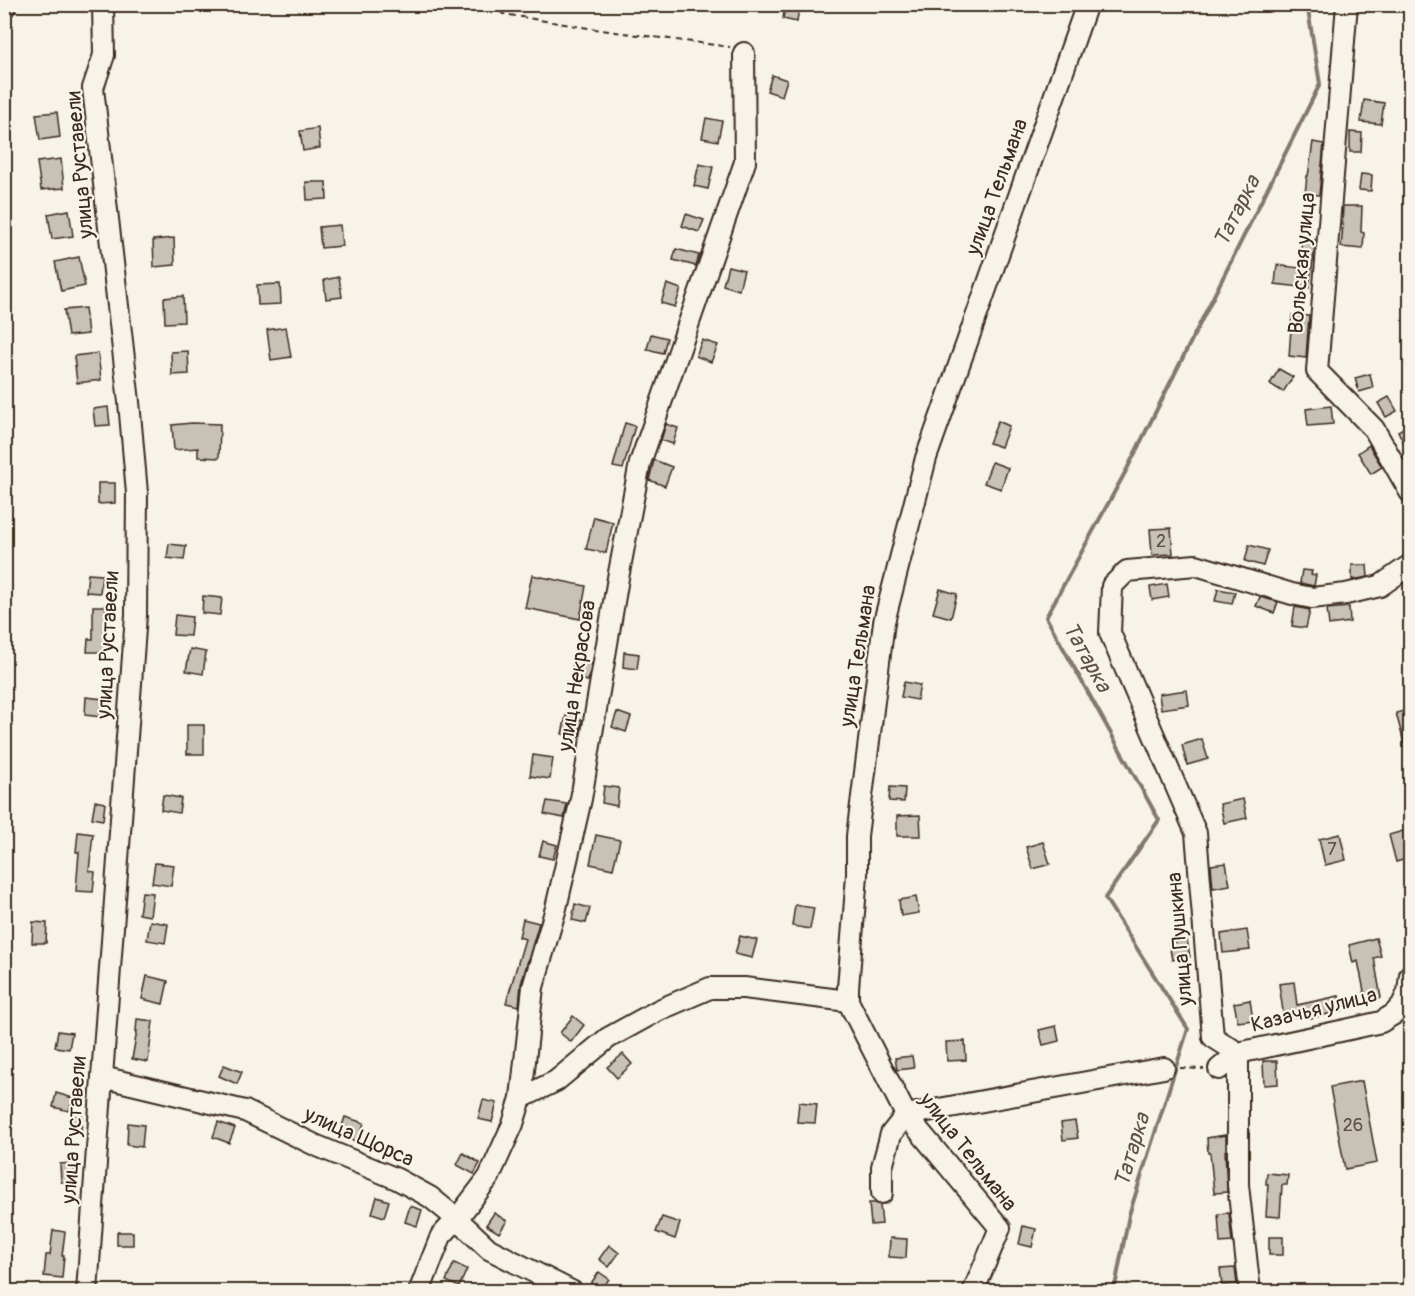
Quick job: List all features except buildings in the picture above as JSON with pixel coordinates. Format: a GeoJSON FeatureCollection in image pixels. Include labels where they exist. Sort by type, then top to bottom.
{"type":"FeatureCollection","features":[{"type":"Feature","properties":{"kind":"street","name":"улица Руставели"},"geometry":{"type":"LineString","coordinates":[[87,1292],[136,615],[137,504],[129,402],[93,88],[104,55],[104,4]]}},
{"type":"Feature","properties":{"kind":"street","name":"улица Тельмана"},"geometry":{"type":"LineString","coordinates":[[973,1292],[1000,1228],[906,1115],[848,1001],[857,875],[857,836],[884,622],[926,458],[1087,4]]}},
{"type":"Feature","properties":{"kind":"street","name":"Вольская улица"},"geometry":{"type":"LineString","coordinates":[[1347,4],[1317,371],[1374,429],[1410,492]]}},
{"type":"Feature","properties":{"kind":"street","name":"улица Некрасова"},"geometry":{"type":"LineString","coordinates":[[419,1292],[441,1236],[489,1177],[513,1124],[521,1098],[533,987],[556,908],[581,799],[640,463],[745,162],[744,53]]}},
{"type":"Feature","properties":{"kind":"street","name":"улица Пушкина"},"geometry":{"type":"LineString","coordinates":[[1238,1053],[1213,1037],[1196,832],[1110,633],[1112,586],[1127,571],[1196,565],[1283,592],[1312,598],[1346,594],[1380,586],[1410,565]]}},
{"type":"Feature","properties":{"kind":"street","name":"Казачья улица"},"geometry":{"type":"LineString","coordinates":[[1238,1053],[1381,1022],[1394,1014],[1402,1005],[1408,992],[1410,975]]}},
{"type":"Feature","properties":{"kind":"street"},"geometry":{"type":"LineString","coordinates":[[521,1098],[556,1081],[608,1038],[659,1010],[710,988],[744,988],[848,1001]]}},
{"type":"Feature","properties":{"kind":"street"},"geometry":{"type":"LineString","coordinates":[[1219,1069],[1238,1053]]}},
{"type":"Feature","properties":{"kind":"street"},"geometry":{"type":"LineString","coordinates":[[1238,1053],[1238,1185],[1250,1292]]}},
{"type":"Feature","properties":{"kind":"street"},"geometry":{"type":"LineString","coordinates":[[882,1193],[882,1167],[891,1134],[906,1115],[1164,1068]]}},
{"type":"Feature","properties":{"kind":"street","name":"улица Щорса"},"geometry":{"type":"LineString","coordinates":[[102,1077],[245,1111],[315,1145],[397,1179],[429,1197],[489,1249],[573,1292]]}},
{"type":"Feature","properties":{"kind":"path"},"geometry":{"type":"LineString","coordinates":[[493,4],[503,14],[734,48],[744,53]]}},
{"type":"Feature","properties":{"kind":"path"},"geometry":{"type":"LineString","coordinates":[[1164,1068],[1219,1069]]}},
{"type":"Feature","properties":{"kind":"waterway","name":"Татарка"},"geometry":{"type":"LineString","coordinates":[[1114,1292],[1129,1215],[1188,1029],[1105,898],[1159,820],[1046,617],[1127,469],[1320,84],[1307,4]]}}]}
